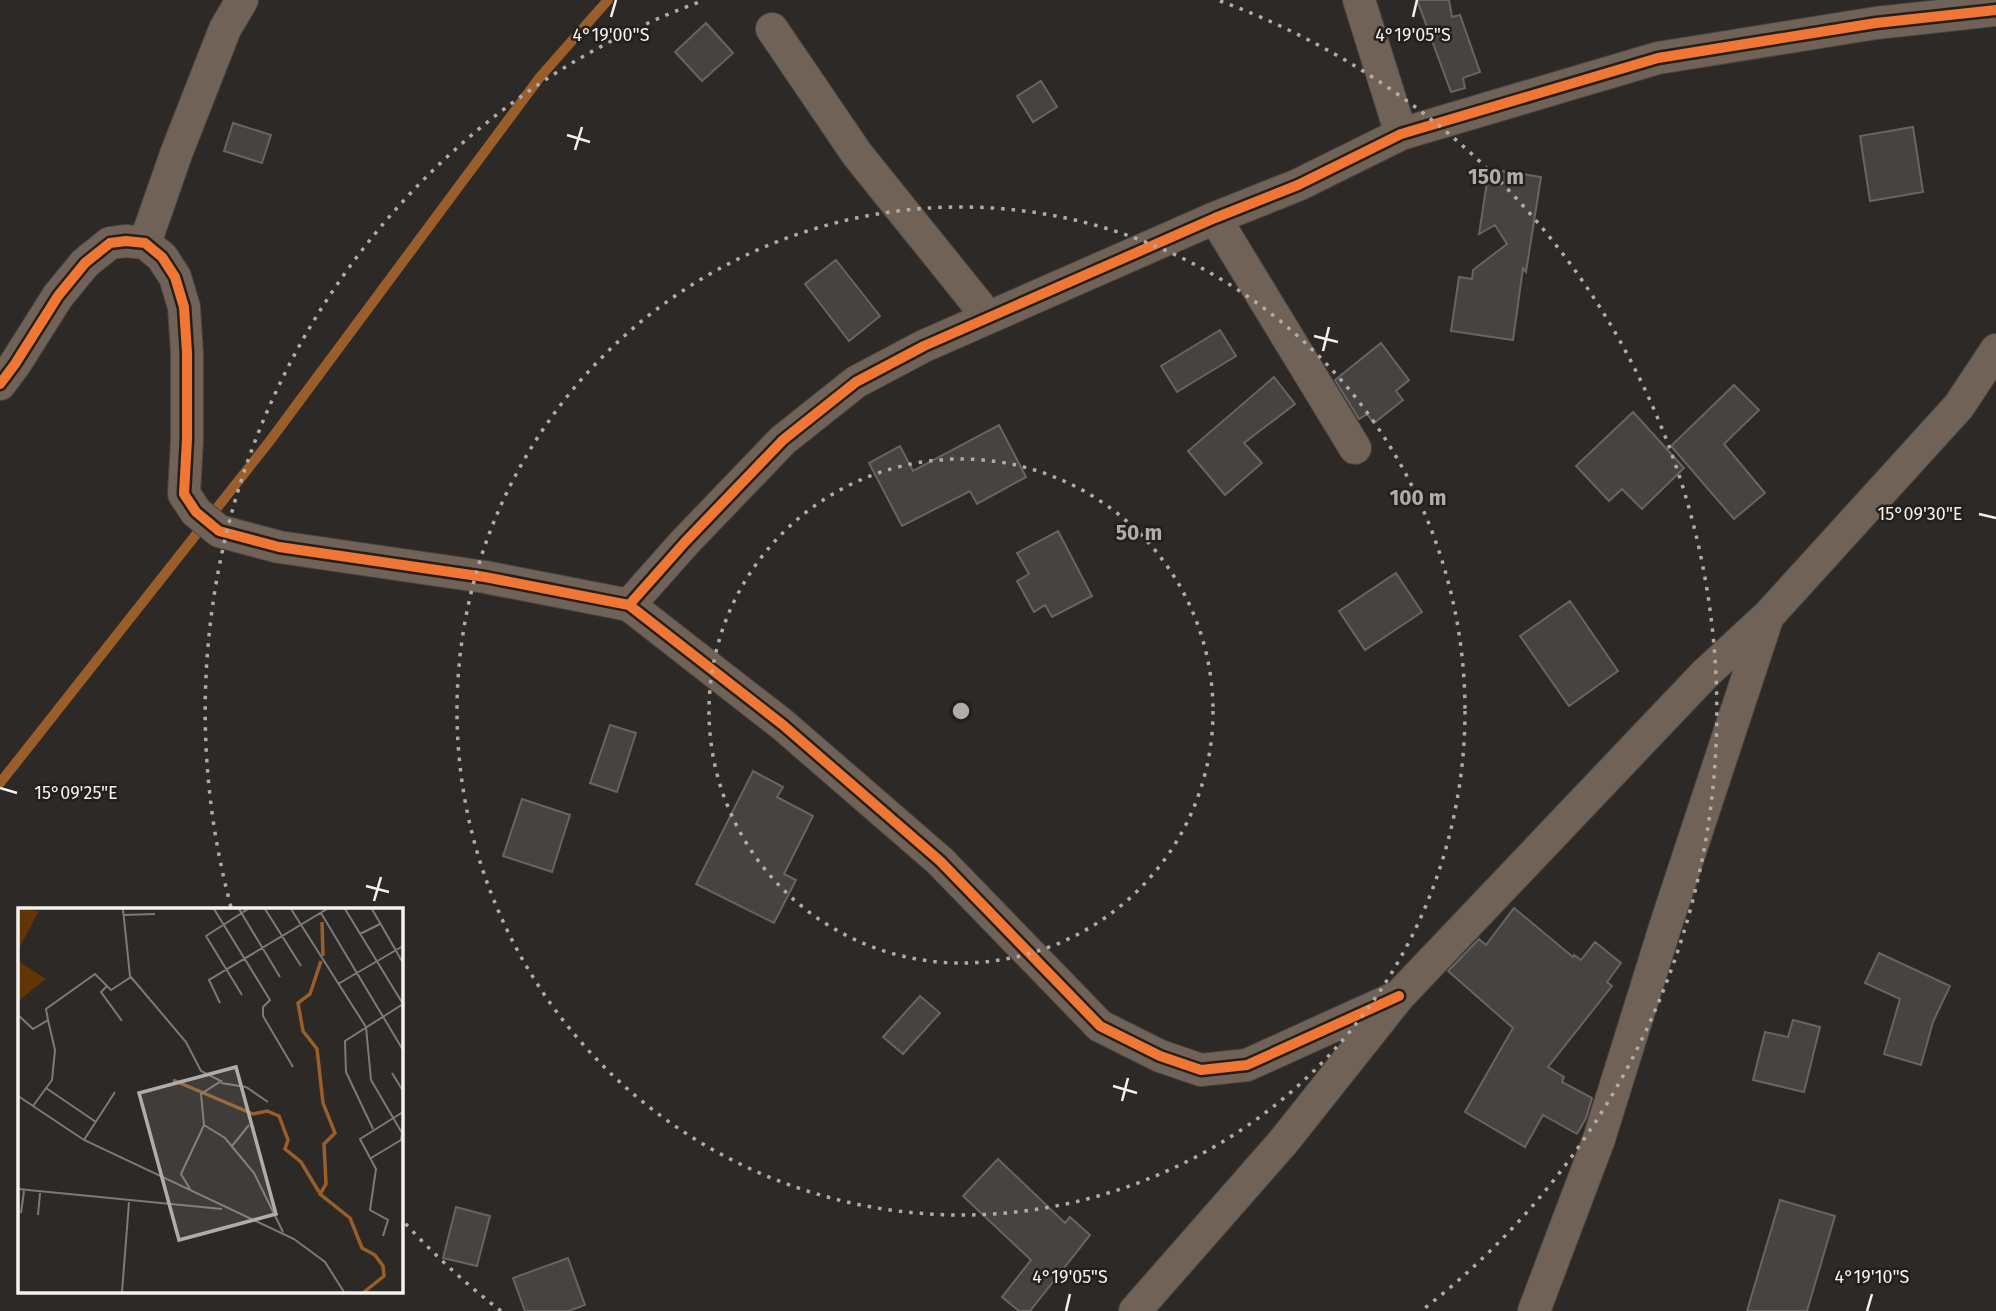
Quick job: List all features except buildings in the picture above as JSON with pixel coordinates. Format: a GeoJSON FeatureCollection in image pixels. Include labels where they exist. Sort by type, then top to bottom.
{"type":"FeatureCollection","features":[{"type":"Feature","properties":{"kind":"street"},"geometry":{"type":"LineString","coordinates":[[145,243],[176,154],[226,29],[242,0]]}},
{"type":"Feature","properties":{"kind":"street"},"geometry":{"type":"LineString","coordinates":[[1359,0],[1401,134]]}},
{"type":"Feature","properties":{"kind":"street"},"geometry":{"type":"LineString","coordinates":[[629,605],[783,440],[856,382],[924,345],[1215,218],[1298,185],[1401,134],[1658,58],[1875,23],[1996,10]]}},
{"type":"Feature","properties":{"kind":"street"},"geometry":{"type":"LineString","coordinates":[[772,29],[857,154],[988,317]]}},
{"type":"Feature","properties":{"kind":"street"},"geometry":{"type":"LineString","coordinates":[[1215,218],[1355,448]]}},
{"type":"Feature","properties":{"kind":"street"},"geometry":{"type":"LineString","coordinates":[[0,384],[58,296],[85,263],[110,243],[126,240],[145,243],[162,257],[175,277],[184,307],[187,426],[184,494],[196,512],[219,531],[279,547],[485,577],[629,605],[783,725],[940,861],[1100,1026],[1160,1056],[1201,1070],[1247,1065],[1398,996]]}},
{"type":"Feature","properties":{"kind":"street"},"geometry":{"type":"LineString","coordinates":[[1135,1311],[1284,1141],[1398,996],[1704,674],[1769,615],[1959,405],[1996,350]]}},
{"type":"Feature","properties":{"kind":"street"},"geometry":{"type":"LineString","coordinates":[[1534,1311],[1599,1139],[1667,921],[1769,615]]}},
{"type":"Feature","properties":{"kind":"waterway"},"geometry":{"type":"LineString","coordinates":[[0,783],[269,442],[540,77],[608,0]]}},
{"type":"Feature","properties":{"kind":"cycle path"},"geometry":{"type":"LineString","coordinates":[[629,605],[783,440],[856,382],[924,346],[1215,218],[1298,185],[1401,134],[1658,58],[1876,23],[1996,10]]}},
{"type":"Feature","properties":{"kind":"cycle path"},"geometry":{"type":"LineString","coordinates":[[0,384],[58,296],[85,263],[110,243],[145,243],[162,257],[175,277],[184,307],[187,353],[184,494],[196,512],[219,531],[279,547],[485,577],[629,605],[783,725],[940,861],[1100,1026],[1160,1056],[1201,1070],[1247,1065],[1399,996]]}}]}
